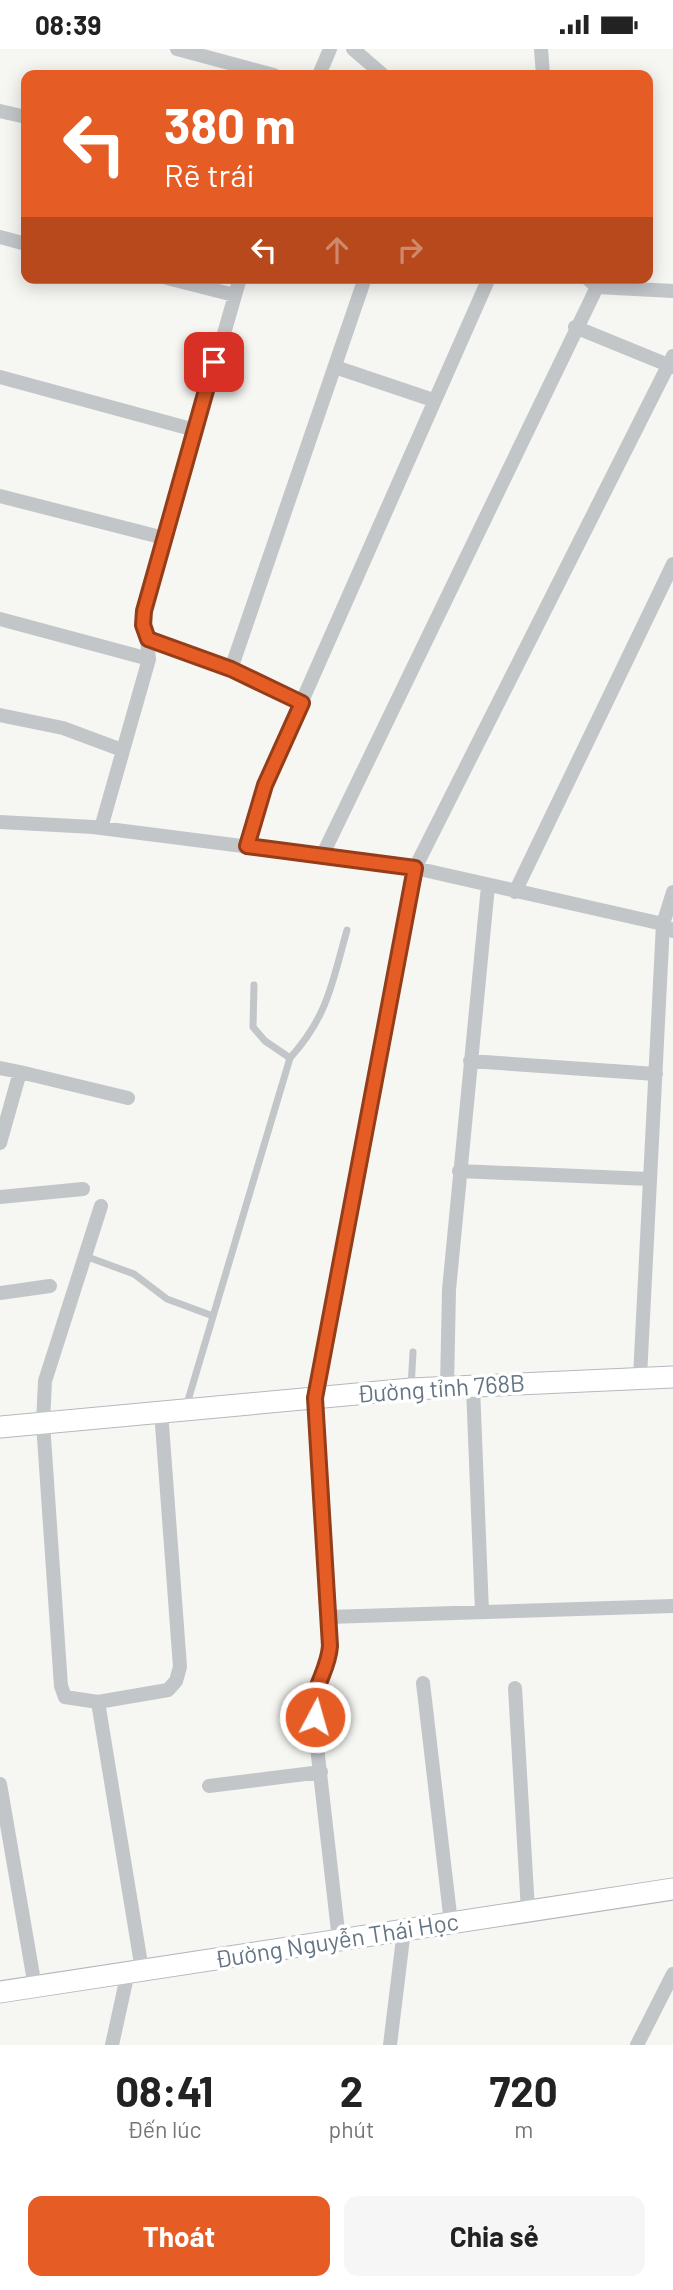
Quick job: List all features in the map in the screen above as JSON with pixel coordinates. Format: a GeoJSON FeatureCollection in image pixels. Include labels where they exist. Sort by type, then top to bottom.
{"type":"FeatureCollection","features":[{"type":"Feature","properties":{"kind":"street"},"geometry":{"type":"LineString","coordinates":[[177,49],[255,70]]}},
{"type":"Feature","properties":{"kind":"street"},"geometry":{"type":"LineString","coordinates":[[321,70],[330,49]]}},
{"type":"Feature","properties":{"kind":"street"},"geometry":{"type":"LineString","coordinates":[[353,49],[377,70]]}},
{"type":"Feature","properties":{"kind":"street"},"geometry":{"type":"LineString","coordinates":[[541,49],[543,70]]}},
{"type":"Feature","properties":{"kind":"street"},"geometry":{"type":"LineString","coordinates":[[0,111],[21,116]]}},
{"type":"Feature","properties":{"kind":"street"},"geometry":{"type":"LineString","coordinates":[[0,237],[21,243]]}},
{"type":"Feature","properties":{"kind":"street"},"geometry":{"type":"LineString","coordinates":[[191,284],[234,295]]}},
{"type":"Feature","properties":{"kind":"street"},"geometry":{"type":"LineString","coordinates":[[101,828],[149,659],[143,618],[238,284]]}},
{"type":"Feature","properties":{"kind":"street"},"geometry":{"type":"LineString","coordinates":[[231,669],[363,284]]}},
{"type":"Feature","properties":{"kind":"street"},"geometry":{"type":"LineString","coordinates":[[247,846],[265,785],[486,284]]}},
{"type":"Feature","properties":{"kind":"street"},"geometry":{"type":"LineString","coordinates":[[323,856],[575,327],[592,284]]}},
{"type":"Feature","properties":{"kind":"street"},"geometry":{"type":"LineString","coordinates":[[602,284],[673,291]]}},
{"type":"Feature","properties":{"kind":"street"},"geometry":{"type":"LineString","coordinates":[[339,1940],[312,1703],[313,1692],[329,1657],[315,1398],[415,868],[672,363],[575,327]]}},
{"type":"Feature","properties":{"kind":"street"},"geometry":{"type":"LineString","coordinates":[[335,367],[433,400]]}},
{"type":"Feature","properties":{"kind":"street"},"geometry":{"type":"LineString","coordinates":[[0,377],[195,430]]}},
{"type":"Feature","properties":{"kind":"street"},"geometry":{"type":"LineString","coordinates":[[0,496],[164,538]]}},
{"type":"Feature","properties":{"kind":"street"},"geometry":{"type":"LineString","coordinates":[[515,892],[673,564]]}},
{"type":"Feature","properties":{"kind":"street"},"geometry":{"type":"LineString","coordinates":[[0,619],[149,659]]}},
{"type":"Feature","properties":{"kind":"street"},"geometry":{"type":"LineString","coordinates":[[148,639],[231,669],[302,703]]}},
{"type":"Feature","properties":{"kind":"street"},"geometry":{"type":"LineString","coordinates":[[0,715],[63,728],[121,750]]}},
{"type":"Feature","properties":{"kind":"street"},"geometry":{"type":"LineString","coordinates":[[0,822],[101,828],[415,868],[668,928]]}},
{"type":"Feature","properties":{"kind":"street"},"geometry":{"type":"LineString","coordinates":[[447,1386],[449,1290],[488,886]]}},
{"type":"Feature","properties":{"kind":"street"},"geometry":{"type":"LineString","coordinates":[[640,1377],[656,1074],[673,892]]}},
{"type":"Feature","properties":{"kind":"street"},"geometry":{"type":"LineString","coordinates":[[470,1061],[656,1074]]}},
{"type":"Feature","properties":{"kind":"street"},"geometry":{"type":"LineString","coordinates":[[0,1068],[128,1098]]}},
{"type":"Feature","properties":{"kind":"street"},"geometry":{"type":"LineString","coordinates":[[0,1143],[20,1072]]}},
{"type":"Feature","properties":{"kind":"street"},"geometry":{"type":"LineString","coordinates":[[0,1100],[15,1094]]}},
{"type":"Feature","properties":{"kind":"street"},"geometry":{"type":"LineString","coordinates":[[459,1171],[649,1179]]}},
{"type":"Feature","properties":{"kind":"street"},"geometry":{"type":"LineString","coordinates":[[0,1197],[83,1189]]}},
{"type":"Feature","properties":{"kind":"street"},"geometry":{"type":"LineString","coordinates":[[101,1206],[45,1381],[43,1423],[61,1686],[65,1697],[98,1702],[168,1690],[176,1681],[180,1667],[161,1411]]}},
{"type":"Feature","properties":{"kind":"street"},"geometry":{"type":"LineString","coordinates":[[0,1293],[50,1286]]}},
{"type":"Feature","properties":{"kind":"street","name":"Đường tỉnh 768B"},"geometry":{"type":"LineString","coordinates":[[0,1427],[447,1386],[673,1377]]}},
{"type":"Feature","properties":{"kind":"street"},"geometry":{"type":"LineString","coordinates":[[473,1387],[482,1612]]}},
{"type":"Feature","properties":{"kind":"street"},"geometry":{"type":"LineString","coordinates":[[328,1617],[673,1606]]}},
{"type":"Feature","properties":{"kind":"street"},"geometry":{"type":"LineString","coordinates":[[424,1683],[451,1923]]}},
{"type":"Feature","properties":{"kind":"street"},"geometry":{"type":"LineString","coordinates":[[515,1688],[528,1911]]}},
{"type":"Feature","properties":{"kind":"street"},"geometry":{"type":"LineString","coordinates":[[98,1702],[135,1971],[112,2045]]}},
{"type":"Feature","properties":{"kind":"street"},"geometry":{"type":"LineString","coordinates":[[209,1786],[321,1772]]}},
{"type":"Feature","properties":{"kind":"street"},"geometry":{"type":"LineString","coordinates":[[0,1784],[35,1987]]}},
{"type":"Feature","properties":{"kind":"street","name":"Đường Nguyễn Thái Học"},"geometry":{"type":"LineString","coordinates":[[0,1992],[673,1889]]}},
{"type":"Feature","properties":{"kind":"street"},"geometry":{"type":"LineString","coordinates":[[390,2045],[404,1930]]}},
{"type":"Feature","properties":{"kind":"street"},"geometry":{"type":"LineString","coordinates":[[637,2045],[673,1974]]}},
{"type":"Feature","properties":{"kind":"lane"},"geometry":{"type":"LineString","coordinates":[[186,1408],[290,1058],[310,1036],[325,1011],[347,930]]}},
{"type":"Feature","properties":{"kind":"lane"},"geometry":{"type":"LineString","coordinates":[[254,985],[253,1027],[265,1041],[290,1058]]}},
{"type":"Feature","properties":{"kind":"lane"},"geometry":{"type":"LineString","coordinates":[[85,1257],[134,1275],[167,1299],[213,1316]]}},
{"type":"Feature","properties":{"kind":"lane"},"geometry":{"type":"LineString","coordinates":[[411,1389],[412,1352]]}},
{"type":"Feature","properties":{"kind":"route"},"geometry":{"type":"LineString","coordinates":[[214,362],[144,611],[143,625],[148,639],[231,669],[302,703],[265,785],[247,846],[415,868],[361,1142],[315,1398],[330,1646],[327,1665],[313,1692],[315,1717]]}}]}
